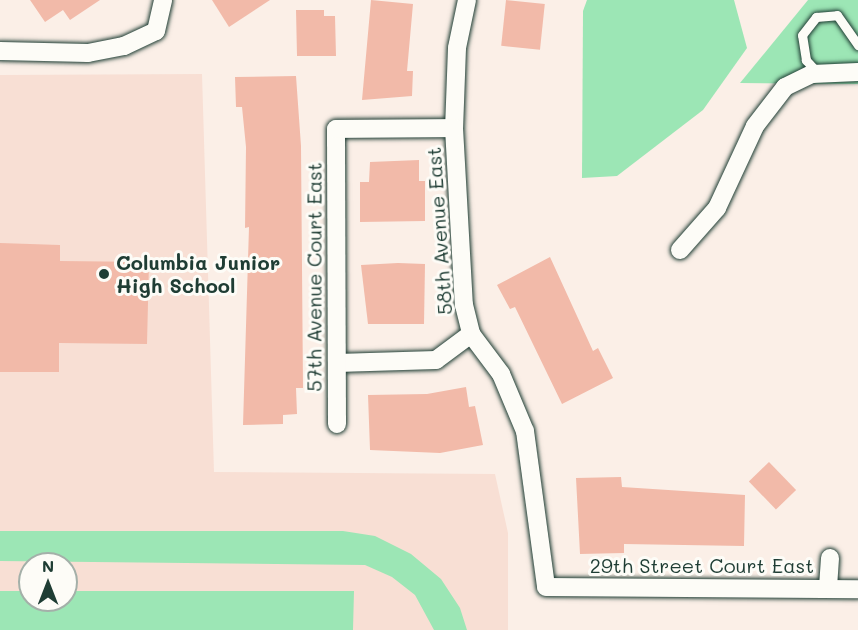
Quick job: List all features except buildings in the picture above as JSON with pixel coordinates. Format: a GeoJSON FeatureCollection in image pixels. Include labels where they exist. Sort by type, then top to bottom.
{"type":"FeatureCollection","features":[{"type":"Feature","properties":{"kind":"street"},"geometry":{"type":"LineString","coordinates":[[0,51],[88,52],[124,46],[156,31],[163,0]]}},
{"type":"Feature","properties":{"kind":"street","name":"58th Avenue East"},"geometry":{"type":"LineString","coordinates":[[467,0],[458,48],[454,128],[464,305],[471,334],[501,374],[523,424],[546,587]]}},
{"type":"Feature","properties":{"kind":"street"},"geometry":{"type":"LineString","coordinates":[[680,250],[717,208],[748,140],[770,104],[795,80],[818,73],[858,72]]}},
{"type":"Feature","properties":{"kind":"street","name":"57th Avenue Court East"},"geometry":{"type":"LineString","coordinates":[[337,424],[336,129],[454,128]]}},
{"type":"Feature","properties":{"kind":"street"},"geometry":{"type":"LineString","coordinates":[[337,363],[436,360],[471,334]]}},
{"type":"Feature","properties":{"kind":"street"},"geometry":{"type":"LineString","coordinates":[[828,587],[830,558]]}},
{"type":"Feature","properties":{"kind":"street","name":"29th Street Court East"},"geometry":{"type":"LineString","coordinates":[[546,587],[828,587],[858,589]]}},
{"type":"Feature","properties":{"kind":"lane"},"geometry":{"type":"LineString","coordinates":[[818,73],[806,60],[802,35],[816,17],[837,15],[858,45]]}},
{"type":"Feature","properties":{"kind":"shaded area","name":"Columbia Junior High School"},"geometry":{"type":"Polygon","coordinates":[[[202,74],[214,472],[495,474],[508,533],[508,630],[0,630],[0,75],[202,74]]]}},
{"type":"Feature","properties":{"kind":"green space"},"geometry":{"type":"Polygon","coordinates":[[[587,0],[734,0],[747,48],[703,110],[617,176],[582,178],[583,11],[587,0]]]}},
{"type":"Feature","properties":{"kind":"green space"},"geometry":{"type":"Polygon","coordinates":[[[808,0],[858,0],[858,84],[740,83],[808,0]]]}},
{"type":"Feature","properties":{"kind":"green space"},"geometry":{"type":"Polygon","coordinates":[[[0,531],[343,531],[375,536],[411,554],[441,579],[460,608],[467,630],[434,630],[415,595],[392,577],[365,565],[78,562],[78,552],[18,552],[18,561],[0,561],[0,531]]]}},
{"type":"Feature","properties":{"kind":"green space"},"geometry":{"type":"Polygon","coordinates":[[[0,591],[18,591],[18,612],[78,612],[78,591],[354,591],[353,630],[0,630],[0,591]]]}},
{"type":"Feature","properties":{"kind":"place","name":"Columbia Junior High School"},"geometry":{"type":"Point","coordinates":[104,274]}}]}
